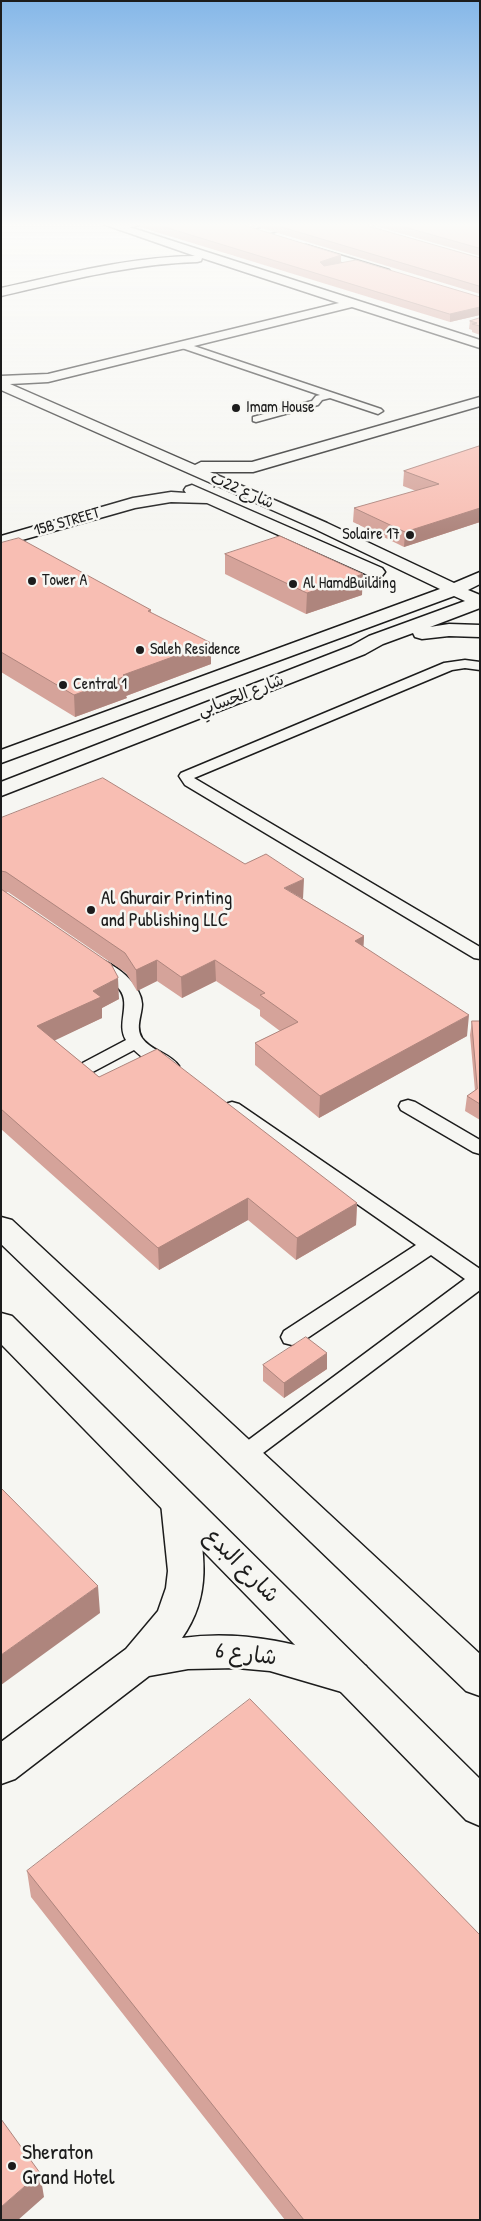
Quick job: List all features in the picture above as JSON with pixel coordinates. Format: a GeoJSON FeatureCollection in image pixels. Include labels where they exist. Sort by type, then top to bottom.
{"type":"FeatureCollection","features":[{"type":"Feature","properties":{"kind":"street"},"geometry":{"type":"LineString","coordinates":[[1,380],[48,378],[253,328]]}},
{"type":"Feature","properties":{"kind":"street"},"geometry":{"type":"LineString","coordinates":[[430,328],[480,344]]}},
{"type":"Feature","properties":{"kind":"street"},"geometry":{"type":"LineString","coordinates":[[440,331],[451,328]]}},
{"type":"Feature","properties":{"kind":"street"},"geometry":{"type":"LineString","coordinates":[[26,396],[32,386],[48,378]]}},
{"type":"Feature","properties":{"kind":"street","name":"شارع 22ب"},"geometry":{"type":"LineString","coordinates":[[1,385],[321,526],[480,602]]}},
{"type":"Feature","properties":{"kind":"street"},"geometry":{"type":"LineString","coordinates":[[186,466],[253,467],[480,401]]}},
{"type":"Feature","properties":{"kind":"street"},"geometry":{"type":"LineString","coordinates":[[239,490],[241,477],[253,467]]}},
{"type":"Feature","properties":{"kind":"street","name":"15B STREET"},"geometry":{"type":"LineString","coordinates":[[133,503],[151,494],[161,483]]}},
{"type":"Feature","properties":{"kind":"street","name":"شارع 22ب"},"geometry":{"type":"LineString","coordinates":[[179,484],[365,568],[480,617]]}},
{"type":"Feature","properties":{"kind":"street","name":"15B STREET"},"geometry":{"type":"LineString","coordinates":[[1,541],[133,503],[171,497],[211,498]]}},
{"type":"Feature","properties":{"kind":"street"},"geometry":{"type":"LineString","coordinates":[[401,565],[456,569],[480,568]]}},
{"type":"Feature","properties":{"kind":"street"},"geometry":{"type":"LineString","coordinates":[[365,568],[388,590],[391,601],[386,610],[370,622]]}},
{"type":"Feature","properties":{"kind":"street","name":"شارع الحسابي"},"geometry":{"type":"LineString","coordinates":[[1,757],[370,622],[480,578]]}},
{"type":"Feature","properties":{"kind":"street","name":"شارع الحسابي"},"geometry":{"type":"LineString","coordinates":[[1,790],[358,650],[376,640],[480,602]]}},
{"type":"Feature","properties":{"kind":"street"},"geometry":{"type":"LineString","coordinates":[[358,650],[422,633],[449,630],[480,631]]}},
{"type":"Feature","properties":{"kind":"street"},"geometry":{"type":"LineString","coordinates":[[1,1227],[480,1679]]}},
{"type":"Feature","properties":{"kind":"street","name":"شارع البدع"},"geometry":{"type":"LineString","coordinates":[[1,1324],[480,1807]]}},
{"type":"Feature","properties":{"kind":"street","name":"شارع 6"},"geometry":{"type":"LineString","coordinates":[[1,1766],[139,1662],[172,1624],[182,1603],[187,1581],[187,1559],[178,1503]]}},
{"type":"Feature","properties":{"kind":"street","name":"شارع 6"},"geometry":{"type":"LineString","coordinates":[[139,1662],[171,1654],[237,1651],[270,1656],[352,1678]]}},
{"type":"Feature","properties":{"kind":"lane"},"geometry":{"type":"LineString","coordinates":[[182,345],[378,411]]}},
{"type":"Feature","properties":{"kind":"lane"},"geometry":{"type":"LineString","coordinates":[[256,419],[314,403],[319,398],[329,394]]}},
{"type":"Feature","properties":{"kind":"lane"},"geometry":{"type":"LineString","coordinates":[[480,666],[465,664],[449,666],[259,747],[191,772],[186,776],[190,782],[480,954]]}},
{"type":"Feature","properties":{"kind":"lane"},"geometry":{"type":"LineString","coordinates":[[80,952],[119,979],[127,987],[132,996],[133,1006],[129,1024],[131,1034],[136,1042],[185,1076]]}},
{"type":"Feature","properties":{"kind":"lane"},"geometry":{"type":"LineString","coordinates":[[81,1071],[136,1042]]}},
{"type":"Feature","properties":{"kind":"lane"},"geometry":{"type":"LineString","coordinates":[[218,1099],[480,1279],[244,1456]]}},
{"type":"Feature","properties":{"kind":"lane"},"geometry":{"type":"LineString","coordinates":[[408,1106],[480,1148]]}},
{"type":"Feature","properties":{"kind":"lane"},"geometry":{"type":"LineString","coordinates":[[292,1337],[431,1246]]}},
{"type":"Feature","properties":{"kind":"building"},"geometry":{"type":"Polygon","coordinates":[[[480,446],[480,508],[405,532],[354,508],[439,484],[404,471],[480,446]]]}},
{"type":"Feature","properties":{"kind":"building"},"geometry":{"type":"Polygon","coordinates":[[[280,536],[363,574],[307,593],[225,554],[280,536]]]}},
{"type":"Feature","properties":{"kind":"building"},"geometry":{"type":"Polygon","coordinates":[[[19,538],[151,610],[148,611],[211,643],[74,695],[1,652],[1,543],[19,538]]]}},
{"type":"Feature","properties":{"kind":"building"},"geometry":{"type":"Polygon","coordinates":[[[103,778],[245,864],[266,854],[304,879],[284,888],[364,936],[355,941],[469,1015],[320,1096],[255,1043],[298,1022],[260,995],[265,993],[215,960],[181,977],[157,960],[136,970],[125,953],[6,872],[1,871],[1,818],[103,778]]]}},
{"type":"Feature","properties":{"kind":"building"},"geometry":{"type":"Polygon","coordinates":[[[1,889],[111,964],[118,977],[93,991],[101,997],[37,1026],[99,1077],[157,1049],[357,1203],[297,1238],[248,1198],[158,1248],[1,1109],[1,889]]]}},
{"type":"Feature","properties":{"kind":"building"},"geometry":{"type":"Polygon","coordinates":[[[472,1021],[480,1021],[480,1104],[467,1096],[477,1089],[472,1021]]]}},
{"type":"Feature","properties":{"kind":"building"},"geometry":{"type":"Polygon","coordinates":[[[306,1337],[327,1353],[284,1383],[263,1365],[306,1337]]]}},
{"type":"Feature","properties":{"kind":"building"},"geometry":{"type":"Polygon","coordinates":[[[1,1488],[98,1586],[1,1655],[1,1488]]]}},
{"type":"Feature","properties":{"kind":"building"},"geometry":{"type":"Polygon","coordinates":[[[250,1699],[480,1935],[480,2220],[304,2220],[27,1871],[250,1699]]]}},
{"type":"Feature","properties":{"kind":"building"},"geometry":{"type":"Polygon","coordinates":[[[1,2119],[40,2173],[1,2207],[1,2119]]]}},
{"type":"Feature","properties":{"kind":"place","name":"Imam House"},"geometry":{"type":"Point","coordinates":[236,408]}},
{"type":"Feature","properties":{"kind":"place","name":"Solaire 17"},"geometry":{"type":"Point","coordinates":[410,535]}},
{"type":"Feature","properties":{"kind":"place","name":"Tower A"},"geometry":{"type":"Point","coordinates":[32,581]}},
{"type":"Feature","properties":{"kind":"place","name":"Al HamdBuilding"},"geometry":{"type":"Point","coordinates":[293,584]}},
{"type":"Feature","properties":{"kind":"place","name":"Saleh Residence"},"geometry":{"type":"Point","coordinates":[140,650]}},
{"type":"Feature","properties":{"kind":"place","name":"Central 1"},"geometry":{"type":"Point","coordinates":[63,685]}},
{"type":"Feature","properties":{"kind":"place","name":"Al Ghurair Printing and Publishing LLC"},"geometry":{"type":"Point","coordinates":[91,910]}},
{"type":"Feature","properties":{"kind":"place","name":"Sheraton Grand Hotel"},"geometry":{"type":"Point","coordinates":[12,2166]}}]}
